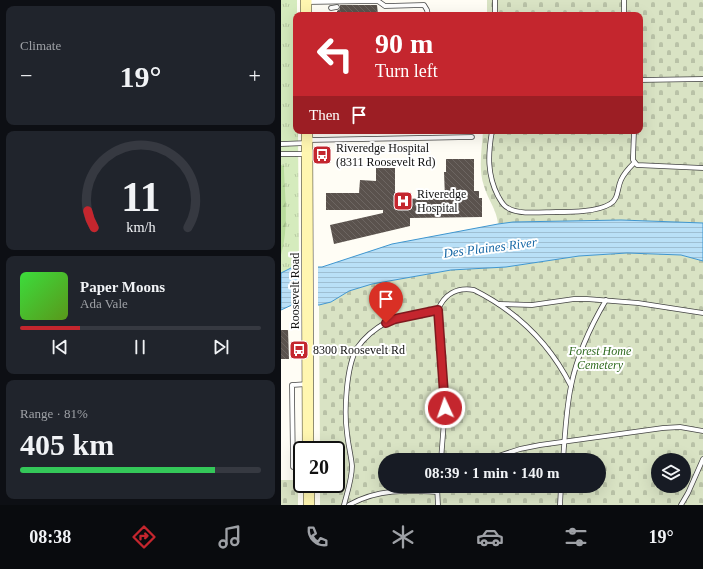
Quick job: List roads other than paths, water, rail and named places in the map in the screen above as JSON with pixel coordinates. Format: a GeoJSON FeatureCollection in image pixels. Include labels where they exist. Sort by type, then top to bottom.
{"type":"FeatureCollection","features":[{"type":"Feature","properties":{"kind":"main road"},"geometry":{"type":"LineString","coordinates":[[306,1],[306,12]]}},
{"type":"Feature","properties":{"kind":"main road","name":"Roosevelt Road"},"geometry":{"type":"LineString","coordinates":[[307,142],[309,441]]}},
{"type":"Feature","properties":{"kind":"main road"},"geometry":{"type":"LineString","coordinates":[[309,493],[309,505]]}},
{"type":"Feature","properties":{"kind":"lane"},"geometry":{"type":"LineString","coordinates":[[495,0],[495,12]]}},
{"type":"Feature","properties":{"kind":"lane"},"geometry":{"type":"LineString","coordinates":[[624,0],[624,12]]}},
{"type":"Feature","properties":{"kind":"lane"},"geometry":{"type":"LineString","coordinates":[[306,1],[378,2],[385,6]]}},
{"type":"Feature","properties":{"kind":"lane"},"geometry":{"type":"LineString","coordinates":[[378,7],[424,6],[427,12]]}},
{"type":"Feature","properties":{"kind":"lane"},"geometry":{"type":"LineString","coordinates":[[331,8],[337,7]]}},
{"type":"Feature","properties":{"kind":"lane"},"geometry":{"type":"LineString","coordinates":[[643,80],[703,79]]}},
{"type":"Feature","properties":{"kind":"lane"},"geometry":{"type":"LineString","coordinates":[[492,134],[488,164],[491,178],[497,194],[503,204],[508,208],[517,211],[569,212],[604,207],[615,200],[621,181],[635,163]]}},
{"type":"Feature","properties":{"kind":"lane"},"geometry":{"type":"LineString","coordinates":[[634,134],[633,157],[635,163],[641,166],[703,168]]}},
{"type":"Feature","properties":{"kind":"lane"},"geometry":{"type":"LineString","coordinates":[[281,144],[472,137]]}},
{"type":"Feature","properties":{"kind":"lane"},"geometry":{"type":"LineString","coordinates":[[281,154],[307,142]]}},
{"type":"Feature","properties":{"kind":"lane"},"geometry":{"type":"LineString","coordinates":[[442,453],[445,408],[438,310],[445,297],[453,292],[461,289],[474,290],[513,314],[538,337],[556,361],[571,386]]}},
{"type":"Feature","properties":{"kind":"lane"},"geometry":{"type":"LineString","coordinates":[[497,304],[532,305],[574,299],[606,300],[639,303],[703,313]]}},
{"type":"Feature","properties":{"kind":"lane"},"geometry":{"type":"LineString","coordinates":[[563,453],[571,386],[576,367],[585,341],[606,300]]}},
{"type":"Feature","properties":{"kind":"lane"},"geometry":{"type":"LineString","coordinates":[[344,505],[352,473],[346,418],[349,377],[354,354],[365,338],[386,323],[395,319],[438,310]]}},
{"type":"Feature","properties":{"kind":"lane"},"geometry":{"type":"LineString","coordinates":[[293,467],[292,385],[308,384]]}},
{"type":"Feature","properties":{"kind":"lane"},"geometry":{"type":"LineString","coordinates":[[508,453],[520,449],[663,428],[680,427],[703,431]]}},
{"type":"Feature","properties":{"kind":"lane"},"geometry":{"type":"LineString","coordinates":[[681,505],[703,459]]}},
{"type":"Feature","properties":{"kind":"lane"},"geometry":{"type":"LineString","coordinates":[[349,505],[361,499],[382,493]]}},
{"type":"Feature","properties":{"kind":"lane"},"geometry":{"type":"LineString","coordinates":[[437,493],[438,505]]}},
{"type":"Feature","properties":{"kind":"lane"},"geometry":{"type":"LineString","coordinates":[[560,505],[561,493]]}},
{"type":"Feature","properties":{"kind":"water","name":"Des Plaines River"},"geometry":{"type":"Polygon","coordinates":[[[621,220],[703,223],[703,261],[681,255],[627,253],[579,256],[506,267],[451,270],[372,284],[349,291],[331,302],[319,305],[294,304],[281,310],[281,273],[293,267],[322,267],[392,244],[498,224],[513,222],[621,220]]]}},
{"type":"Feature","properties":{"kind":"place","name":"Riveredge Hospital (8311 Roosevelt Rd)"},"geometry":{"type":"Point","coordinates":[322,155]}},
{"type":"Feature","properties":{"kind":"place","name":"Riveredge Hospital"},"geometry":{"type":"Point","coordinates":[403,201]}},
{"type":"Feature","properties":{"kind":"place","name":"8300 Roosevelt Rd"},"geometry":{"type":"Point","coordinates":[299,350]}},
{"type":"Feature","properties":{"kind":"park label","name":"Forest Home Cemetery"},"geometry":{"type":"Point","coordinates":[600,358]}}]}
